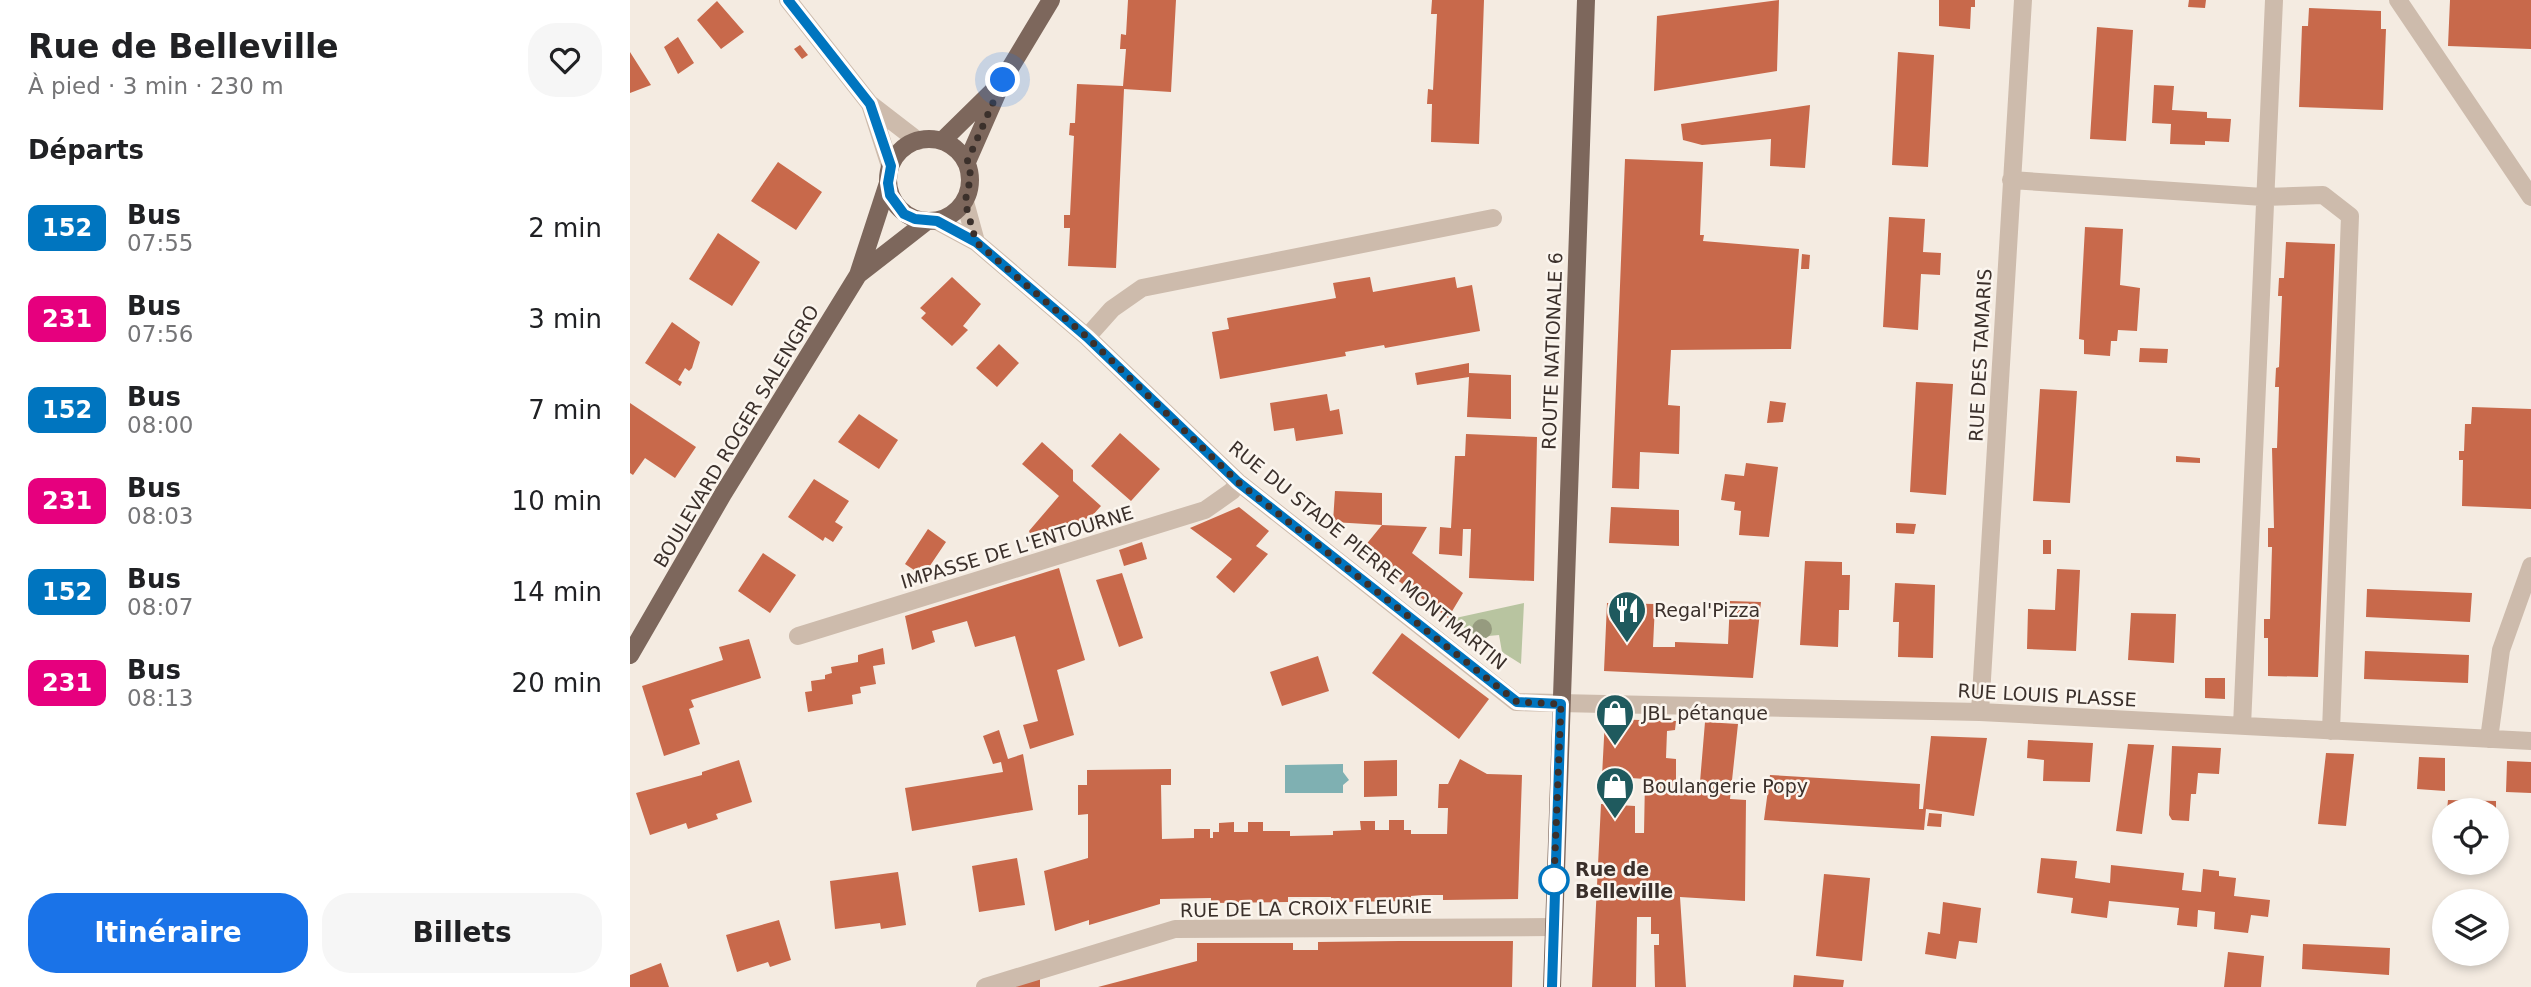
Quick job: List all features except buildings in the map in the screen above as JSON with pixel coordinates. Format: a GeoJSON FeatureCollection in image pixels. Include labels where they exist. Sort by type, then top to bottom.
{"type":"FeatureCollection","features":[{"type":"Feature","properties":{"kind":"main road"},"geometry":{"type":"LineString","coordinates":[[967,162],[1003,80],[1051,0]]}},
{"type":"Feature","properties":{"kind":"main road","name":"ROUTE NATIONALE 6"},"geometry":{"type":"LineString","coordinates":[[1561,704],[1586,0]]}},
{"type":"Feature","properties":{"kind":"main road"},"geometry":{"type":"LineString","coordinates":[[942,141],[1003,80]]}},
{"type":"Feature","properties":{"kind":"main road"},"geometry":{"type":"LineString","coordinates":[[918,141],[942,141],[961,153],[967,162],[971,176],[965,202],[957,211],[931,222],[915,219],[896,205],[889,174],[896,155],[918,141]]}},
{"type":"Feature","properties":{"kind":"main road","name":"BOULEVARD ROGER SALENGRO"},"geometry":{"type":"LineString","coordinates":[[630,655],[723,494],[858,275],[889,174]]}},
{"type":"Feature","properties":{"kind":"main road","name":"BOULEVARD ROGER SALENGRO"},"geometry":{"type":"LineString","coordinates":[[858,275],[931,222]]}},
{"type":"Feature","properties":{"kind":"main road"},"geometry":{"type":"LineString","coordinates":[[1552,987],[1561,704]]}},
{"type":"Feature","properties":{"kind":"street"},"geometry":{"type":"LineString","coordinates":[[788,0],[870,104],[918,141]]}},
{"type":"Feature","properties":{"kind":"street","name":"RUE DES TAMARIS"},"geometry":{"type":"LineString","coordinates":[[1980,712],[2023,0]]}},
{"type":"Feature","properties":{"kind":"street"},"geometry":{"type":"LineString","coordinates":[[2242,726],[2263,197],[2274,0]]}},
{"type":"Feature","properties":{"kind":"street"},"geometry":{"type":"LineString","coordinates":[[2398,0],[2531,197]]}},
{"type":"Feature","properties":{"kind":"street"},"geometry":{"type":"LineString","coordinates":[[870,104],[889,174]]}},
{"type":"Feature","properties":{"kind":"street"},"geometry":{"type":"LineString","coordinates":[[2011,180],[2263,197],[2323,195],[2350,216],[2330,731]]}},
{"type":"Feature","properties":{"kind":"street"},"geometry":{"type":"LineString","coordinates":[[965,202],[976,242]]}},
{"type":"Feature","properties":{"kind":"street"},"geometry":{"type":"LineString","coordinates":[[1087,337],[1112,309],[1142,288],[1493,218]]}},
{"type":"Feature","properties":{"kind":"street","name":"RUE DU STADE PIERRE MONTMARTIN"},"geometry":{"type":"LineString","coordinates":[[931,222],[976,242],[1087,337],[1238,482],[1517,702],[1561,704]]}},
{"type":"Feature","properties":{"kind":"street","name":"IMPASSE DE L'ENTOURNE"},"geometry":{"type":"LineString","coordinates":[[798,636],[1205,510],[1232,491],[1238,482]]}},
{"type":"Feature","properties":{"kind":"street"},"geometry":{"type":"LineString","coordinates":[[2489,739],[2501,650],[2531,566]]}},
{"type":"Feature","properties":{"kind":"street","name":"RUE LOUIS PLASSE"},"geometry":{"type":"LineString","coordinates":[[1561,704],[1980,712],[2531,741]]}},
{"type":"Feature","properties":{"kind":"street","name":"RUE DE LA CROIX FLEURIE"},"geometry":{"type":"LineString","coordinates":[[985,987],[1175,929],[1553,927]]}},
{"type":"Feature","properties":{"kind":"green space"},"geometry":{"type":"Polygon","coordinates":[[[1524,603],[1521,664],[1502,652],[1499,635],[1478,637],[1451,619],[1524,603]]]}},
{"type":"Feature","properties":{"kind":"water"},"geometry":{"type":"Polygon","coordinates":[[[1343,764],[1343,772],[1349,780],[1343,785],[1343,793],[1285,793],[1285,765],[1343,764]]]}},
{"type":"Feature","properties":{"kind":"bus line","name":"152"},"geometry":{"type":"LineString","coordinates":[[788,0],[870,104],[891,166],[888,174],[890,195],[904,214],[926,222],[937,221],[976,242],[1087,337],[1238,482],[1517,702],[1561,704],[1552,987]]}},
{"type":"Feature","properties":{"kind":"place","name":"Regal'Pizza"},"geometry":{"type":"Point","coordinates":[1627,644]}},
{"type":"Feature","properties":{"kind":"place","name":"JBL pétanque"},"geometry":{"type":"Point","coordinates":[1615,747]}},
{"type":"Feature","properties":{"kind":"place","name":"Boulangerie Popy"},"geometry":{"type":"Point","coordinates":[1615,820]}},
{"type":"Feature","properties":{"kind":"place","name":"Rue de Belleville"},"geometry":{"type":"Point","coordinates":[1554,880]}},
{"type":"Feature","properties":{"kind":"route"},"geometry":{"type":"LineString","coordinates":[[1003,80],[967,162],[971,176],[970,190],[965,202],[976,242],[1087,337],[1238,482],[1517,702],[1561,704],[1554,880]]}}]}
